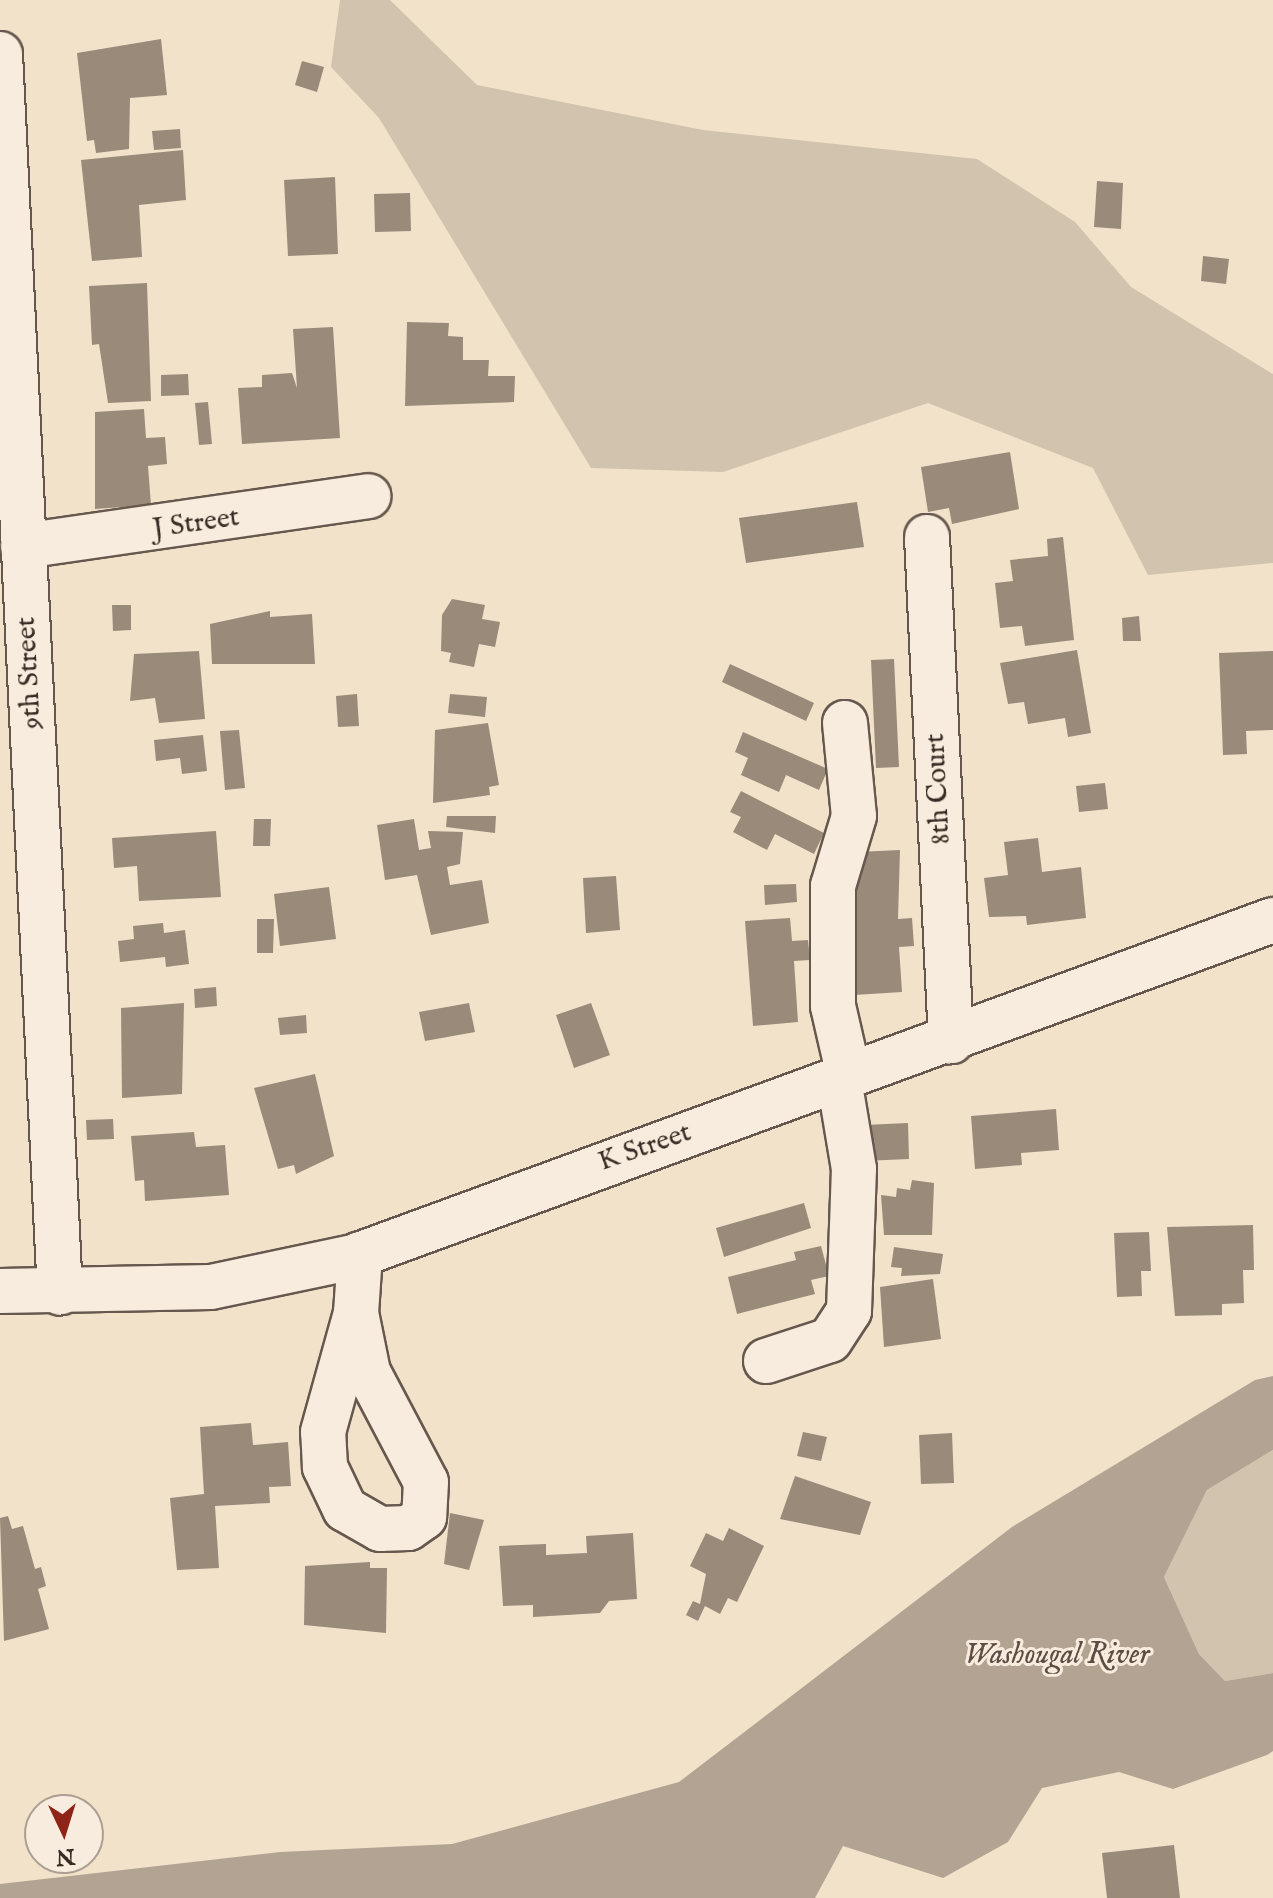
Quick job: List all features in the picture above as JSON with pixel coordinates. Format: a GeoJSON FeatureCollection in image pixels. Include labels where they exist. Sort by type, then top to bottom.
{"type":"FeatureCollection","features":[{"type":"Feature","properties":{"kind":"street","name":"9th Street"},"geometry":{"type":"LineString","coordinates":[[0,54],[23,546],[14,621],[60,1293]]}},
{"type":"Feature","properties":{"kind":"street","name":"J Street"},"geometry":{"type":"LineString","coordinates":[[23,546],[368,496]]}},
{"type":"Feature","properties":{"kind":"street","name":"8th Court"},"geometry":{"type":"LineString","coordinates":[[927,537],[951,1041]]}},
{"type":"Feature","properties":{"kind":"street"},"geometry":{"type":"LineString","coordinates":[[766,1361],[830,1340],[849,1311],[854,1169],[833,1006],[833,886],[854,816],[845,723]]}},
{"type":"Feature","properties":{"kind":"street","name":"K Street"},"geometry":{"type":"LineString","coordinates":[[0,1291],[60,1293],[211,1287],[360,1254],[951,1041],[1273,920]]}},
{"type":"Feature","properties":{"kind":"street"},"geometry":{"type":"LineString","coordinates":[[356,1313],[360,1254]]}},
{"type":"Feature","properties":{"kind":"shaded area"},"geometry":{"type":"Polygon","coordinates":[[[340,0],[390,0],[477,85],[703,130],[977,159],[1075,222],[1131,287],[1273,374],[1273,563],[1148,575],[1093,468],[928,403],[723,472],[591,468],[379,118],[331,67],[340,0]]]}},
{"type":"Feature","properties":{"kind":"shaded area"},"geometry":{"type":"Polygon","coordinates":[[[1273,1450],[1273,1673],[1225,1681],[1199,1654],[1164,1577],[1207,1490],[1273,1450]]]}},
{"type":"Feature","properties":{"kind":"water","name":"Washougal River"},"geometry":{"type":"Polygon","coordinates":[[[1273,1376],[1273,1450],[1207,1490],[1164,1577],[1199,1654],[1225,1681],[1273,1673],[1273,1751],[1267,1755],[1173,1789],[1119,1772],[1042,1788],[1008,1842],[943,1878],[843,1846],[815,1898],[0,1898],[0,1884],[280,1852],[452,1844],[679,1782],[1012,1527],[1255,1380],[1273,1376]]]}},
{"type":"Feature","properties":{"kind":"building"},"geometry":{"type":"Polygon","coordinates":[[[161,39],[167,95],[130,98],[129,149],[96,153],[94,140],[87,141],[77,53],[161,39]]]}},
{"type":"Feature","properties":{"kind":"building"},"geometry":{"type":"Polygon","coordinates":[[[302,61],[324,67],[317,92],[295,85],[302,61]]]}},
{"type":"Feature","properties":{"kind":"building"},"geometry":{"type":"Polygon","coordinates":[[[180,129],[181,148],[154,150],[152,131],[180,129]]]}},
{"type":"Feature","properties":{"kind":"building"},"geometry":{"type":"Polygon","coordinates":[[[183,150],[186,200],[139,205],[142,257],[92,261],[81,160],[183,150]]]}},
{"type":"Feature","properties":{"kind":"building"},"geometry":{"type":"Polygon","coordinates":[[[335,177],[338,254],[288,256],[284,180],[335,177]]]}},
{"type":"Feature","properties":{"kind":"building"},"geometry":{"type":"Polygon","coordinates":[[[1097,181],[1123,183],[1121,229],[1094,227],[1097,181]]]}},
{"type":"Feature","properties":{"kind":"building"},"geometry":{"type":"Polygon","coordinates":[[[410,193],[411,231],[375,232],[374,194],[410,193]]]}},
{"type":"Feature","properties":{"kind":"building"},"geometry":{"type":"Polygon","coordinates":[[[1203,256],[1229,259],[1226,284],[1201,281],[1203,256]]]}},
{"type":"Feature","properties":{"kind":"building"},"geometry":{"type":"Polygon","coordinates":[[[147,283],[151,401],[108,403],[99,344],[92,345],[89,286],[147,283]]]}},
{"type":"Feature","properties":{"kind":"building"},"geometry":{"type":"Polygon","coordinates":[[[407,322],[449,323],[448,336],[463,337],[463,360],[489,360],[488,376],[515,376],[514,402],[405,406],[407,322]]]}},
{"type":"Feature","properties":{"kind":"building"},"geometry":{"type":"Polygon","coordinates":[[[333,327],[340,438],[242,444],[238,388],[262,387],[262,375],[292,373],[297,388],[293,329],[333,327]]]}},
{"type":"Feature","properties":{"kind":"building"},"geometry":{"type":"Polygon","coordinates":[[[188,374],[189,395],[161,396],[161,375],[188,374]]]}},
{"type":"Feature","properties":{"kind":"building"},"geometry":{"type":"Polygon","coordinates":[[[208,402],[212,444],[199,445],[195,403],[208,402]]]}},
{"type":"Feature","properties":{"kind":"building"},"geometry":{"type":"Polygon","coordinates":[[[144,409],[146,438],[165,437],[167,464],[148,466],[151,505],[95,509],[95,412],[144,409]]]}},
{"type":"Feature","properties":{"kind":"building"},"geometry":{"type":"Polygon","coordinates":[[[1010,452],[1019,509],[952,524],[949,508],[928,512],[921,467],[1010,452]]]}},
{"type":"Feature","properties":{"kind":"building"},"geometry":{"type":"Polygon","coordinates":[[[857,502],[864,547],[746,563],[739,518],[857,502]]]}},
{"type":"Feature","properties":{"kind":"building"},"geometry":{"type":"Polygon","coordinates":[[[1063,537],[1074,640],[1025,646],[1022,626],[1000,628],[995,583],[1013,581],[1010,560],[1048,556],[1047,539],[1063,537]]]}},
{"type":"Feature","properties":{"kind":"building"},"geometry":{"type":"Polygon","coordinates":[[[452,599],[485,605],[482,619],[500,622],[495,647],[479,644],[474,667],[449,662],[451,653],[441,651],[442,615],[452,599]]]}},
{"type":"Feature","properties":{"kind":"building"},"geometry":{"type":"Polygon","coordinates":[[[112,605],[131,605],[131,630],[113,631],[112,605]]]}},
{"type":"Feature","properties":{"kind":"building"},"geometry":{"type":"Polygon","coordinates":[[[270,611],[270,617],[312,614],[315,664],[212,664],[210,624],[270,611]]]}},
{"type":"Feature","properties":{"kind":"building"},"geometry":{"type":"Polygon","coordinates":[[[1139,616],[1141,641],[1123,641],[1122,618],[1139,616]]]}},
{"type":"Feature","properties":{"kind":"building"},"geometry":{"type":"Polygon","coordinates":[[[1077,650],[1091,733],[1068,737],[1065,718],[1028,724],[1024,702],[1008,704],[1000,663],[1077,650]]]}},
{"type":"Feature","properties":{"kind":"building"},"geometry":{"type":"Polygon","coordinates":[[[199,651],[205,719],[159,723],[155,698],[130,701],[134,654],[199,651]]]}},
{"type":"Feature","properties":{"kind":"building"},"geometry":{"type":"Polygon","coordinates":[[[1273,651],[1273,730],[1246,731],[1247,754],[1223,755],[1219,653],[1273,651]]]}},
{"type":"Feature","properties":{"kind":"building"},"geometry":{"type":"Polygon","coordinates":[[[894,659],[899,767],[876,768],[871,660],[894,659]]]}},
{"type":"Feature","properties":{"kind":"building"},"geometry":{"type":"Polygon","coordinates":[[[730,664],[814,703],[806,721],[722,682],[730,664]]]}},
{"type":"Feature","properties":{"kind":"building"},"geometry":{"type":"Polygon","coordinates":[[[357,694],[359,726],[338,727],[336,696],[357,694]]]}},
{"type":"Feature","properties":{"kind":"building"},"geometry":{"type":"Polygon","coordinates":[[[450,694],[487,697],[485,717],[448,713],[450,694]]]}},
{"type":"Feature","properties":{"kind":"building"},"geometry":{"type":"Polygon","coordinates":[[[488,723],[499,785],[489,787],[490,795],[433,803],[435,730],[488,723]]]}},
{"type":"Feature","properties":{"kind":"building"},"geometry":{"type":"Polygon","coordinates":[[[239,730],[245,788],[225,790],[220,731],[239,730]]]}},
{"type":"Feature","properties":{"kind":"building"},"geometry":{"type":"Polygon","coordinates":[[[743,732],[828,769],[819,790],[786,775],[779,792],[741,775],[748,758],[735,752],[743,732]]]}},
{"type":"Feature","properties":{"kind":"building"},"geometry":{"type":"Polygon","coordinates":[[[203,735],[207,771],[182,774],[180,758],[156,761],[154,740],[203,735]]]}},
{"type":"Feature","properties":{"kind":"building"},"geometry":{"type":"Polygon","coordinates":[[[1105,783],[1108,809],[1079,812],[1076,786],[1105,783]]]}},
{"type":"Feature","properties":{"kind":"building"},"geometry":{"type":"Polygon","coordinates":[[[741,791],[824,833],[814,854],[775,834],[767,850],[733,832],[741,817],[730,812],[741,791]]]}},
{"type":"Feature","properties":{"kind":"building"},"geometry":{"type":"Polygon","coordinates":[[[447,816],[496,816],[495,833],[446,827],[447,816]]]}},
{"type":"Feature","properties":{"kind":"building"},"geometry":{"type":"Polygon","coordinates":[[[254,819],[271,819],[270,846],[253,846],[254,819]]]}},
{"type":"Feature","properties":{"kind":"building"},"geometry":{"type":"Polygon","coordinates":[[[414,819],[419,850],[431,848],[428,831],[463,832],[460,864],[447,867],[450,885],[482,880],[489,923],[431,935],[417,875],[385,880],[377,825],[414,819]]]}},
{"type":"Feature","properties":{"kind":"building"},"geometry":{"type":"Polygon","coordinates":[[[216,831],[221,897],[139,901],[137,866],[114,868],[112,838],[216,831]]]}},
{"type":"Feature","properties":{"kind":"building"},"geometry":{"type":"Polygon","coordinates":[[[1038,838],[1042,872],[1081,867],[1086,918],[1027,925],[1026,916],[989,917],[984,878],[1008,875],[1004,842],[1038,838]]]}},
{"type":"Feature","properties":{"kind":"building"},"geometry":{"type":"Polygon","coordinates":[[[900,850],[898,919],[912,918],[914,946],[899,947],[902,992],[854,995],[848,876],[860,876],[858,852],[900,850]]]}},
{"type":"Feature","properties":{"kind":"building"},"geometry":{"type":"Polygon","coordinates":[[[616,876],[620,930],[586,933],[583,878],[616,876]]]}},
{"type":"Feature","properties":{"kind":"building"},"geometry":{"type":"Polygon","coordinates":[[[796,884],[797,902],[765,905],[764,885],[796,884]]]}},
{"type":"Feature","properties":{"kind":"building"},"geometry":{"type":"Polygon","coordinates":[[[329,887],[336,939],[280,946],[274,894],[329,887]]]}},
{"type":"Feature","properties":{"kind":"building"},"geometry":{"type":"Polygon","coordinates":[[[790,918],[792,941],[808,940],[810,960],[794,961],[798,1022],[753,1026],[745,921],[790,918]]]}},
{"type":"Feature","properties":{"kind":"building"},"geometry":{"type":"Polygon","coordinates":[[[257,919],[274,919],[273,953],[257,953],[257,919]]]}},
{"type":"Feature","properties":{"kind":"building"},"geometry":{"type":"Polygon","coordinates":[[[163,923],[164,933],[185,930],[189,964],[166,967],[165,957],[120,962],[118,941],[134,939],[133,926],[163,923]]]}},
{"type":"Feature","properties":{"kind":"building"},"geometry":{"type":"Polygon","coordinates":[[[216,987],[217,1006],[195,1008],[194,989],[216,987]]]}},
{"type":"Feature","properties":{"kind":"building"},"geometry":{"type":"Polygon","coordinates":[[[184,1003],[182,1094],[122,1098],[121,1008],[184,1003]]]}},
{"type":"Feature","properties":{"kind":"building"},"geometry":{"type":"Polygon","coordinates":[[[469,1003],[475,1032],[425,1041],[419,1012],[469,1003]]]}},
{"type":"Feature","properties":{"kind":"building"},"geometry":{"type":"Polygon","coordinates":[[[591,1003],[610,1055],[574,1068],[556,1015],[591,1003]]]}},
{"type":"Feature","properties":{"kind":"building"},"geometry":{"type":"Polygon","coordinates":[[[306,1015],[307,1033],[280,1035],[278,1018],[306,1015]]]}},
{"type":"Feature","properties":{"kind":"building"},"geometry":{"type":"Polygon","coordinates":[[[315,1074],[334,1156],[296,1174],[294,1165],[278,1169],[254,1088],[315,1074]]]}},
{"type":"Feature","properties":{"kind":"building"},"geometry":{"type":"Polygon","coordinates":[[[1056,1109],[1059,1150],[1021,1153],[1022,1165],[975,1169],[971,1116],[1056,1109]]]}},
{"type":"Feature","properties":{"kind":"building"},"geometry":{"type":"Polygon","coordinates":[[[113,1119],[114,1139],[87,1140],[86,1120],[113,1119]]]}},
{"type":"Feature","properties":{"kind":"building"},"geometry":{"type":"Polygon","coordinates":[[[908,1123],[909,1159],[863,1161],[864,1125],[908,1123]]]}},
{"type":"Feature","properties":{"kind":"building"},"geometry":{"type":"Polygon","coordinates":[[[194,1132],[196,1147],[225,1145],[229,1195],[145,1201],[144,1180],[135,1181],[131,1136],[194,1132]]]}},
{"type":"Feature","properties":{"kind":"building"},"geometry":{"type":"Polygon","coordinates":[[[912,1180],[934,1183],[932,1235],[884,1235],[881,1195],[896,1197],[897,1188],[910,1190],[912,1180]]]}},
{"type":"Feature","properties":{"kind":"building"},"geometry":{"type":"Polygon","coordinates":[[[804,1203],[811,1228],[724,1257],[716,1228],[804,1203]]]}},
{"type":"Feature","properties":{"kind":"building"},"geometry":{"type":"Polygon","coordinates":[[[1253,1225],[1254,1270],[1243,1270],[1244,1303],[1222,1304],[1222,1315],[1175,1316],[1167,1227],[1253,1225]]]}},
{"type":"Feature","properties":{"kind":"building"},"geometry":{"type":"Polygon","coordinates":[[[1149,1232],[1151,1271],[1141,1271],[1142,1296],[1117,1297],[1114,1233],[1149,1232]]]}},
{"type":"Feature","properties":{"kind":"building"},"geometry":{"type":"Polygon","coordinates":[[[821,1246],[829,1276],[811,1280],[815,1294],[737,1314],[728,1277],[796,1260],[794,1252],[821,1246]]]}},
{"type":"Feature","properties":{"kind":"building"},"geometry":{"type":"Polygon","coordinates":[[[894,1247],[943,1254],[940,1274],[901,1276],[902,1268],[891,1267],[894,1247]]]}},
{"type":"Feature","properties":{"kind":"building"},"geometry":{"type":"Polygon","coordinates":[[[933,1279],[941,1339],[884,1347],[880,1287],[933,1279]]]}},
{"type":"Feature","properties":{"kind":"building"},"geometry":{"type":"Polygon","coordinates":[[[251,1423],[253,1445],[288,1442],[291,1486],[269,1487],[270,1503],[215,1506],[219,1568],[177,1570],[170,1498],[204,1494],[200,1427],[251,1423]]]}},
{"type":"Feature","properties":{"kind":"building"},"geometry":{"type":"Polygon","coordinates":[[[803,1432],[827,1437],[821,1461],[797,1456],[803,1432]]]}},
{"type":"Feature","properties":{"kind":"building"},"geometry":{"type":"Polygon","coordinates":[[[952,1433],[954,1483],[921,1484],[919,1435],[952,1433]]]}},
{"type":"Feature","properties":{"kind":"building"},"geometry":{"type":"Polygon","coordinates":[[[795,1476],[871,1502],[860,1535],[780,1519],[795,1476]]]}},
{"type":"Feature","properties":{"kind":"building"},"geometry":{"type":"Polygon","coordinates":[[[450,1513],[484,1520],[469,1570],[444,1564],[450,1513]]]}},
{"type":"Feature","properties":{"kind":"building"},"geometry":{"type":"Polygon","coordinates":[[[8,1516],[12,1529],[23,1526],[35,1569],[41,1567],[46,1586],[38,1589],[49,1629],[4,1641],[0,1518],[8,1516]]]}},
{"type":"Feature","properties":{"kind":"building"},"geometry":{"type":"Polygon","coordinates":[[[729,1528],[764,1546],[737,1602],[728,1598],[720,1614],[705,1606],[698,1621],[686,1615],[693,1601],[700,1604],[706,1574],[690,1566],[706,1533],[723,1541],[729,1528]]]}},
{"type":"Feature","properties":{"kind":"building"},"geometry":{"type":"Polygon","coordinates":[[[633,1533],[637,1599],[609,1601],[600,1613],[533,1617],[533,1605],[503,1606],[499,1546],[546,1544],[546,1555],[587,1553],[586,1536],[633,1533]]]}},
{"type":"Feature","properties":{"kind":"building"},"geometry":{"type":"Polygon","coordinates":[[[370,1562],[370,1568],[387,1568],[386,1633],[304,1625],[305,1566],[370,1562]]]}},
{"type":"Feature","properties":{"kind":"building"},"geometry":{"type":"Polygon","coordinates":[[[1174,1845],[1180,1898],[1107,1898],[1102,1853],[1174,1845]]]}}]}
